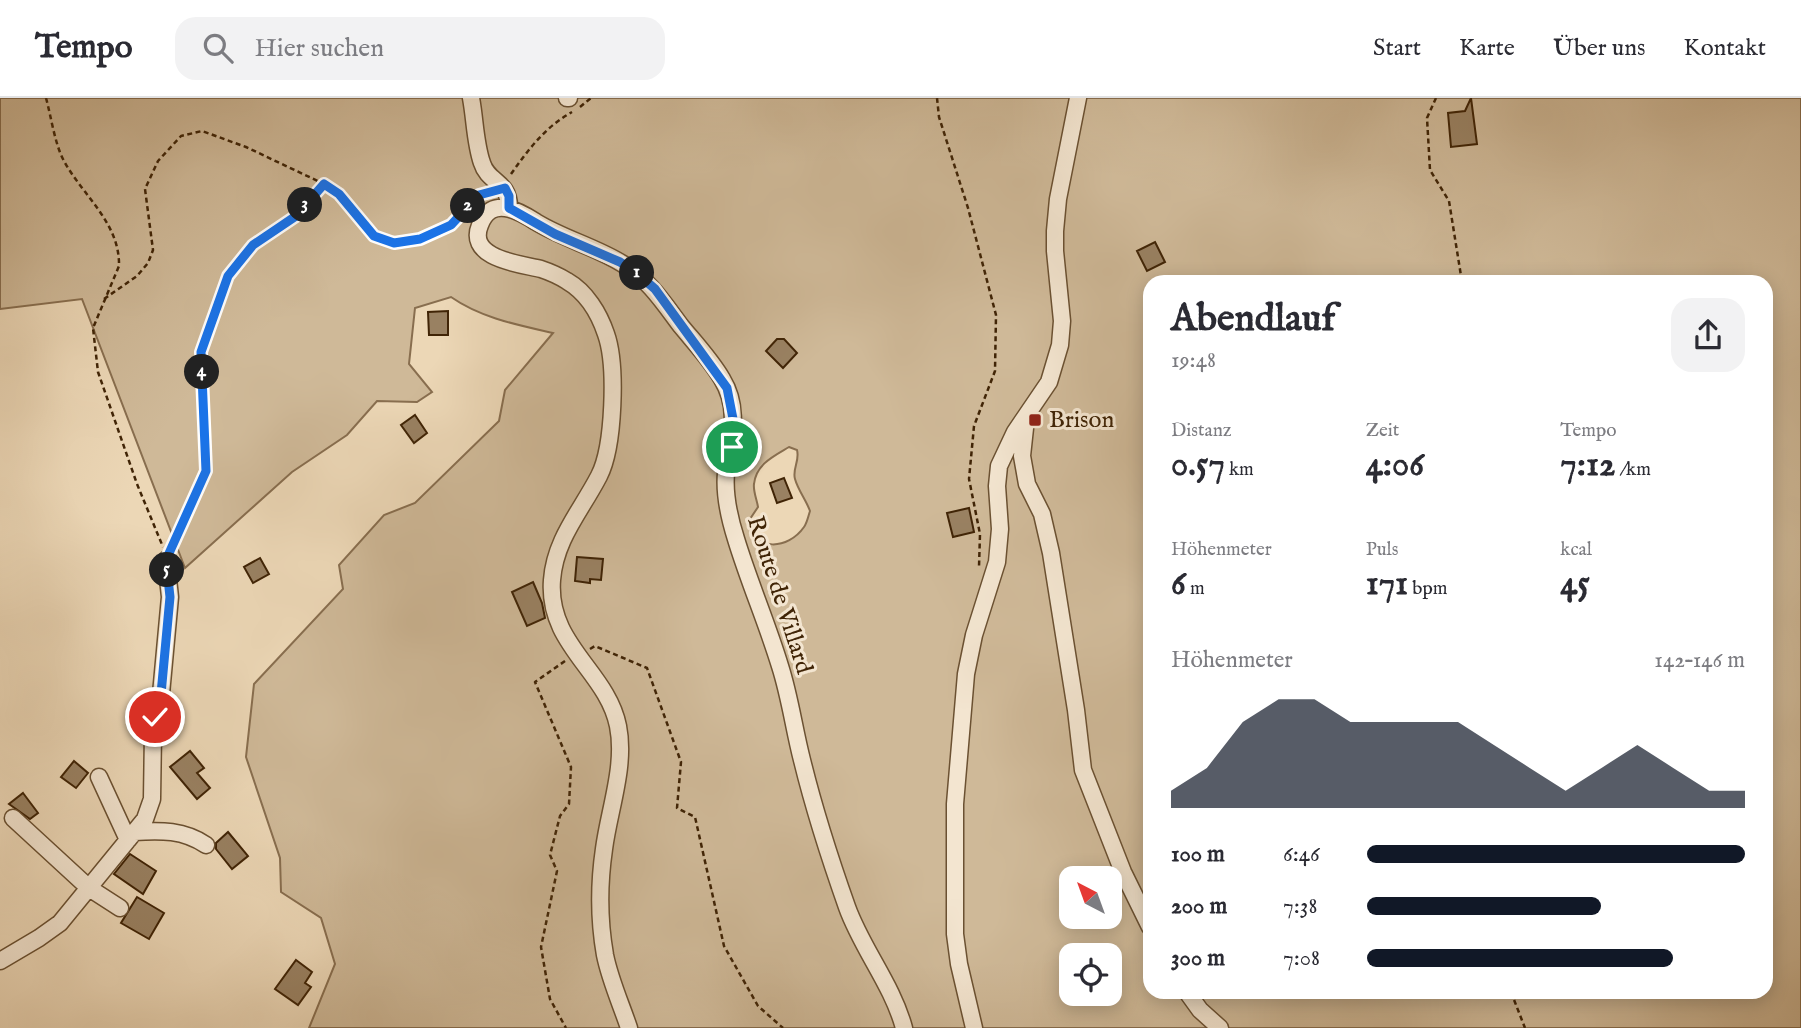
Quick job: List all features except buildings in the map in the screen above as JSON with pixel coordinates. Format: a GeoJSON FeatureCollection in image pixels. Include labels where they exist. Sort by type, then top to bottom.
{"type":"FeatureCollection","features":[{"type":"Feature","properties":{"kind":"street"},"geometry":{"type":"LineString","coordinates":[[471,98],[482,166],[505,188],[509,196],[509,208],[495,210],[482,220],[478,231],[484,248],[498,258],[548,271],[570,282],[595,310],[609,344],[611,404],[607,454],[600,474],[563,538],[552,577],[555,612],[562,630],[576,655],[609,700],[620,736],[618,772],[603,854],[600,904],[606,957],[629,1028]]}},
{"type":"Feature","properties":{"kind":"street"},"geometry":{"type":"LineString","coordinates":[[974,1028],[958,964],[955,934],[956,774],[969,655],[995,575],[999,551],[999,467],[1009,441],[1049,382],[1060,345],[1062,321],[1055,231],[1078,98]]}},
{"type":"Feature","properties":{"kind":"street","name":"Route de Villard"},"geometry":{"type":"LineString","coordinates":[[509,208],[555,234],[620,262],[647,281],[706,356],[727,388],[734,424],[726,486],[732,528],[781,668],[809,788],[847,907],[860,940],[893,999],[904,1028]]}},
{"type":"Feature","properties":{"kind":"street"},"geometry":{"type":"LineString","coordinates":[[1026,416],[1022,456],[1027,484],[1042,514],[1051,553],[1083,770],[1123,873],[1143,913]]}},
{"type":"Feature","properties":{"kind":"street"},"geometry":{"type":"LineString","coordinates":[[0,961],[60,923],[145,819],[152,799],[153,733],[161,694],[170,597],[166,560]]}},
{"type":"Feature","properties":{"kind":"street"},"geometry":{"type":"LineString","coordinates":[[99,777],[131,836]]}},
{"type":"Feature","properties":{"kind":"street"},"geometry":{"type":"LineString","coordinates":[[13,818],[89,888],[120,908]]}},
{"type":"Feature","properties":{"kind":"street"},"geometry":{"type":"LineString","coordinates":[[131,836],[166,830],[194,836],[206,845]]}},
{"type":"Feature","properties":{"kind":"street"},"geometry":{"type":"LineString","coordinates":[[1192,999],[1220,1028]]}},
{"type":"Feature","properties":{"kind":"path"},"geometry":{"type":"LineString","coordinates":[[46,98],[63,160],[106,219],[119,255],[118,266],[93,328],[98,373],[137,484],[163,545],[166,560]]}},
{"type":"Feature","properties":{"kind":"path"},"geometry":{"type":"LineString","coordinates":[[104,299],[137,276],[148,263],[153,250],[145,189],[158,161],[181,136],[202,131],[246,147],[324,184],[339,194],[374,236],[394,243],[420,239],[451,225],[479,195],[505,188],[526,152],[553,123],[591,98]]}},
{"type":"Feature","properties":{"kind":"path"},"geometry":{"type":"LineString","coordinates":[[937,98],[939,117],[968,208],[996,315],[995,370],[974,426],[968,479],[980,534],[979,567]]}},
{"type":"Feature","properties":{"kind":"path"},"geometry":{"type":"LineString","coordinates":[[1436,98],[1427,118],[1430,170],[1449,201],[1461,275]]}},
{"type":"Feature","properties":{"kind":"path"},"geometry":{"type":"LineString","coordinates":[[166,560],[206,471],[201,352],[228,276],[253,245],[296,216],[324,184]]}},
{"type":"Feature","properties":{"kind":"path"},"geometry":{"type":"LineString","coordinates":[[566,1028],[550,999],[541,947],[557,871],[550,855],[560,816],[569,804],[571,767],[535,682],[595,646],[647,668],[681,762],[677,808],[695,817],[724,946],[758,1006],[783,1028]]}},
{"type":"Feature","properties":{"kind":"path"},"geometry":{"type":"LineString","coordinates":[[1514,999],[1525,1028]]}},
{"type":"Feature","properties":{"kind":"shaded area"},"geometry":{"type":"Polygon","coordinates":[[[0,98],[1801,98],[1801,1028],[309,1028],[335,964],[321,918],[281,892],[280,858],[246,757],[254,684],[343,589],[339,565],[384,515],[415,503],[499,421],[505,390],[553,333],[487,316],[451,297],[415,308],[409,364],[432,392],[417,402],[377,401],[347,435],[292,472],[185,568],[82,299],[0,309],[0,98]],[[789,447],[767,461],[755,477],[758,507],[748,522],[751,532],[764,543],[781,543],[797,535],[805,525],[810,511],[795,479],[797,450],[789,447]]]}},
{"type":"Feature","properties":{"kind":"place","name":"Brison"},"geometry":{"type":"Point","coordinates":[1035,420]}},
{"type":"Feature","properties":{"kind":"route"},"geometry":{"type":"LineString","coordinates":[[155,717],[161,694],[170,597],[166,560],[206,471],[201,352],[228,276],[253,245],[296,216],[324,184],[339,194],[374,236],[394,243],[420,239],[451,225],[479,195],[505,188],[509,196],[509,208],[555,234],[620,262],[655,289],[723,380],[731,400],[734,424],[732,447]]}}]}
